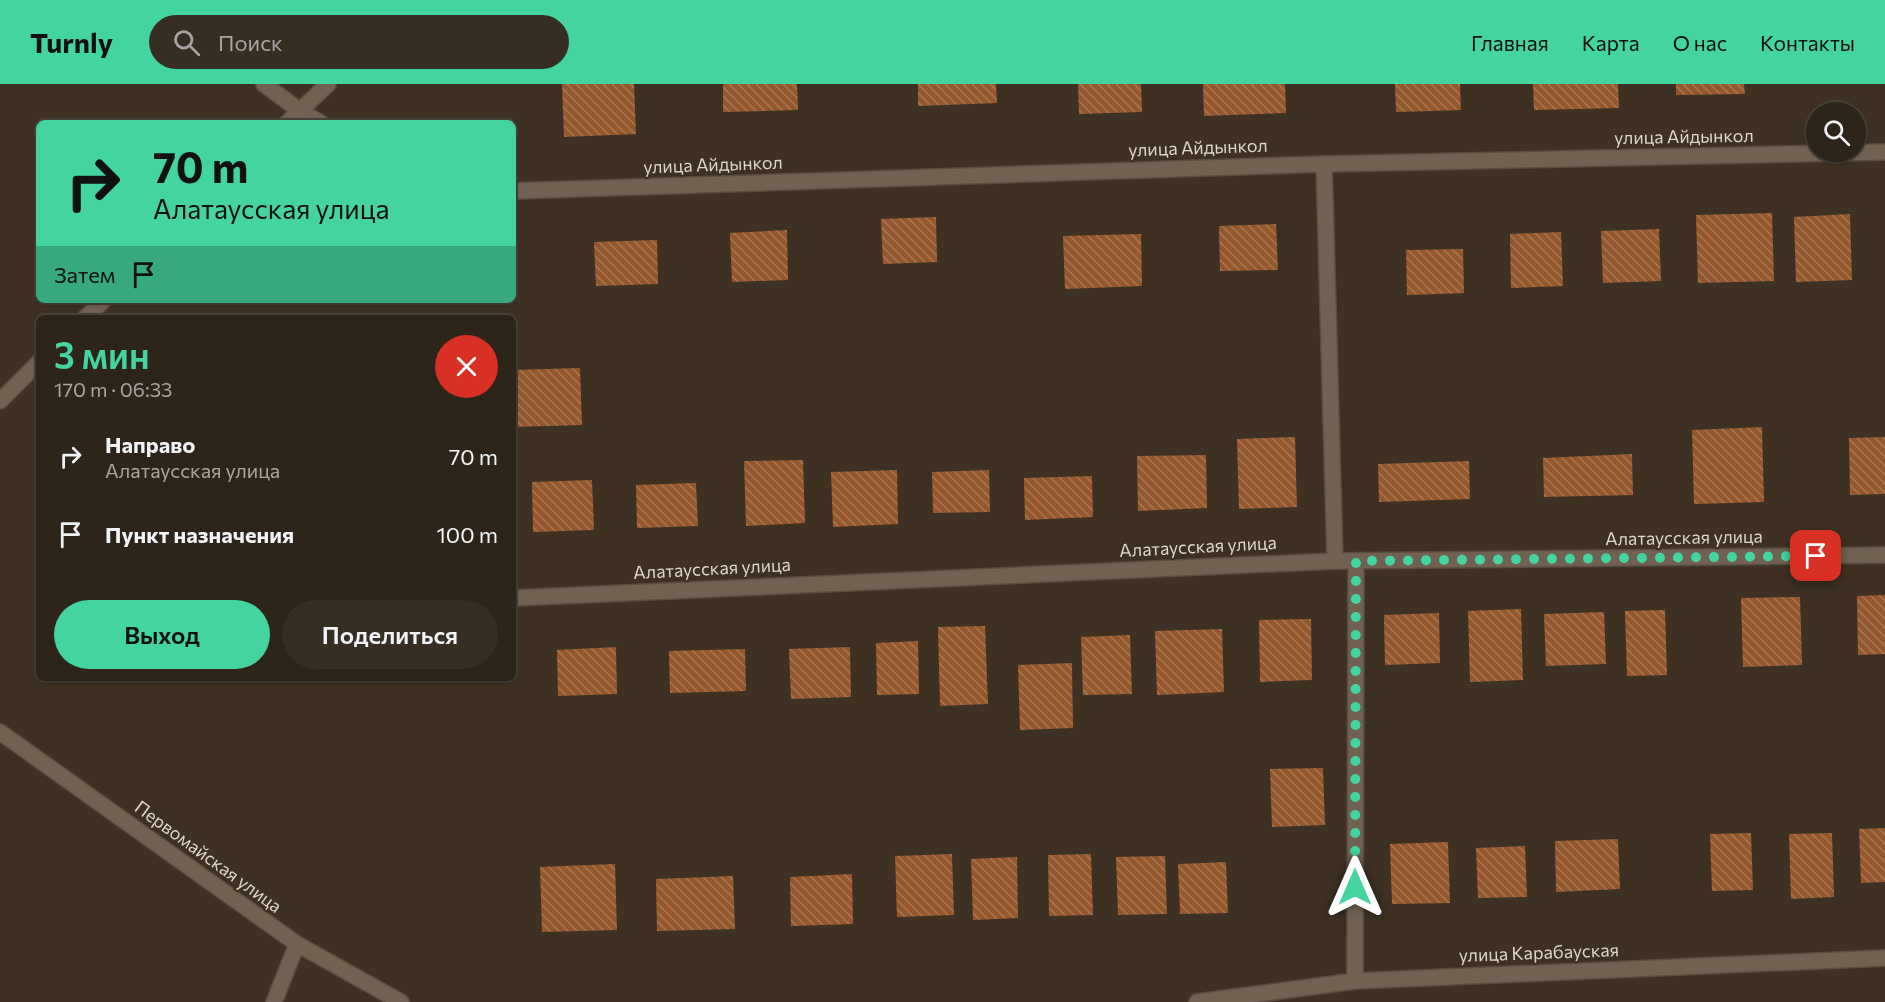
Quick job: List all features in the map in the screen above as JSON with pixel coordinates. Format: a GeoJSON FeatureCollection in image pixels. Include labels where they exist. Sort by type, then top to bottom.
{"type":"FeatureCollection","features":[{"type":"Feature","properties":{"kind":"street"},"geometry":{"type":"LineString","coordinates":[[264,84],[316,120]]}},
{"type":"Feature","properties":{"kind":"street"},"geometry":{"type":"LineString","coordinates":[[290,120],[328,84]]}},
{"type":"Feature","properties":{"kind":"street","name":"улица Айдынкол"},"geometry":{"type":"LineString","coordinates":[[516,191],[1324,164],[1885,152]]}},
{"type":"Feature","properties":{"kind":"street"},"geometry":{"type":"LineString","coordinates":[[1324,164],[1335,561]]}},
{"type":"Feature","properties":{"kind":"street"},"geometry":{"type":"LineString","coordinates":[[88,315],[101,303]]}},
{"type":"Feature","properties":{"kind":"street"},"geometry":{"type":"LineString","coordinates":[[0,401],[36,365]]}},
{"type":"Feature","properties":{"kind":"street","name":"Алатаусская улица"},"geometry":{"type":"LineString","coordinates":[[516,598],[1335,561],[1885,555]]}},
{"type":"Feature","properties":{"kind":"street"},"geometry":{"type":"LineString","coordinates":[[1355,981],[1356,561]]}},
{"type":"Feature","properties":{"kind":"street","name":"Первомайская улица"},"geometry":{"type":"LineString","coordinates":[[0,732],[297,944],[401,1002]]}},
{"type":"Feature","properties":{"kind":"street"},"geometry":{"type":"LineString","coordinates":[[274,1002],[297,944]]}},
{"type":"Feature","properties":{"kind":"street","name":"улица Карабауская"},"geometry":{"type":"LineString","coordinates":[[1197,1002],[1355,981],[1885,958]]}},
{"type":"Feature","properties":{"kind":"building"},"geometry":{"type":"Polygon","coordinates":[[[562,84],[634,84],[636,134],[564,137],[562,84]]]}},
{"type":"Feature","properties":{"kind":"building"},"geometry":{"type":"Polygon","coordinates":[[[723,84],[797,84],[798,110],[723,112],[723,84]]]}},
{"type":"Feature","properties":{"kind":"building"},"geometry":{"type":"Polygon","coordinates":[[[918,84],[996,84],[997,103],[918,106],[918,84]]]}},
{"type":"Feature","properties":{"kind":"building"},"geometry":{"type":"Polygon","coordinates":[[[1078,84],[1141,84],[1142,112],[1079,114],[1078,84]]]}},
{"type":"Feature","properties":{"kind":"building"},"geometry":{"type":"Polygon","coordinates":[[[1203,84],[1285,84],[1286,113],[1204,116],[1203,84]]]}},
{"type":"Feature","properties":{"kind":"building"},"geometry":{"type":"Polygon","coordinates":[[[1395,84],[1460,84],[1461,110],[1396,112],[1395,84]]]}},
{"type":"Feature","properties":{"kind":"building"},"geometry":{"type":"Polygon","coordinates":[[[1533,84],[1618,84],[1619,108],[1534,110],[1533,84]]]}},
{"type":"Feature","properties":{"kind":"building"},"geometry":{"type":"Polygon","coordinates":[[[1676,84],[1744,84],[1745,94],[1676,95],[1676,84]]]}},
{"type":"Feature","properties":{"kind":"building"},"geometry":{"type":"Polygon","coordinates":[[[1772,213],[1774,281],[1698,283],[1696,215],[1772,213]]]}},
{"type":"Feature","properties":{"kind":"building"},"geometry":{"type":"Polygon","coordinates":[[[1850,214],[1852,280],[1796,282],[1794,217],[1850,214]]]}},
{"type":"Feature","properties":{"kind":"building"},"geometry":{"type":"Polygon","coordinates":[[[936,217],[937,262],[883,264],[881,219],[936,217]]]}},
{"type":"Feature","properties":{"kind":"building"},"geometry":{"type":"Polygon","coordinates":[[[1276,224],[1278,270],[1220,271],[1219,226],[1276,224]]]}},
{"type":"Feature","properties":{"kind":"building"},"geometry":{"type":"Polygon","coordinates":[[[1659,229],[1661,281],[1603,283],[1601,231],[1659,229]]]}},
{"type":"Feature","properties":{"kind":"building"},"geometry":{"type":"Polygon","coordinates":[[[787,230],[788,280],[732,282],[730,233],[787,230]]]}},
{"type":"Feature","properties":{"kind":"building"},"geometry":{"type":"Polygon","coordinates":[[[1561,232],[1563,286],[1511,288],[1510,234],[1561,232]]]}},
{"type":"Feature","properties":{"kind":"building"},"geometry":{"type":"Polygon","coordinates":[[[1141,234],[1142,286],[1065,289],[1063,236],[1141,234]]]}},
{"type":"Feature","properties":{"kind":"building"},"geometry":{"type":"Polygon","coordinates":[[[657,240],[658,284],[596,286],[594,242],[657,240]]]}},
{"type":"Feature","properties":{"kind":"building"},"geometry":{"type":"Polygon","coordinates":[[[1463,249],[1464,293],[1407,295],[1406,250],[1463,249]]]}},
{"type":"Feature","properties":{"kind":"building"},"geometry":{"type":"Polygon","coordinates":[[[580,368],[582,425],[516,427],[516,370],[580,368]]]}},
{"type":"Feature","properties":{"kind":"building"},"geometry":{"type":"Polygon","coordinates":[[[1762,427],[1764,502],[1694,504],[1692,430],[1762,427]]]}},
{"type":"Feature","properties":{"kind":"building"},"geometry":{"type":"Polygon","coordinates":[[[1295,437],[1297,507],[1239,509],[1237,439],[1295,437]]]}},
{"type":"Feature","properties":{"kind":"building"},"geometry":{"type":"Polygon","coordinates":[[[1885,437],[1885,494],[1850,495],[1849,438],[1885,437]]]}},
{"type":"Feature","properties":{"kind":"building"},"geometry":{"type":"Polygon","coordinates":[[[1632,454],[1633,495],[1544,497],[1543,458],[1632,454]]]}},
{"type":"Feature","properties":{"kind":"building"},"geometry":{"type":"Polygon","coordinates":[[[1206,455],[1207,508],[1138,511],[1137,456],[1206,455]]]}},
{"type":"Feature","properties":{"kind":"building"},"geometry":{"type":"Polygon","coordinates":[[[803,460],[805,523],[746,526],[744,461],[803,460]]]}},
{"type":"Feature","properties":{"kind":"building"},"geometry":{"type":"Polygon","coordinates":[[[1469,461],[1470,499],[1379,502],[1378,464],[1469,461]]]}},
{"type":"Feature","properties":{"kind":"building"},"geometry":{"type":"Polygon","coordinates":[[[897,470],[898,524],[833,527],[831,472],[897,470]]]}},
{"type":"Feature","properties":{"kind":"building"},"geometry":{"type":"Polygon","coordinates":[[[989,470],[990,512],[933,513],[932,472],[989,470]]]}},
{"type":"Feature","properties":{"kind":"building"},"geometry":{"type":"Polygon","coordinates":[[[1092,476],[1093,517],[1025,520],[1024,478],[1092,476]]]}},
{"type":"Feature","properties":{"kind":"building"},"geometry":{"type":"Polygon","coordinates":[[[592,480],[594,530],[533,532],[532,482],[592,480]]]}},
{"type":"Feature","properties":{"kind":"building"},"geometry":{"type":"Polygon","coordinates":[[[696,483],[698,526],[637,528],[636,485],[696,483]]]}},
{"type":"Feature","properties":{"kind":"building"},"geometry":{"type":"Polygon","coordinates":[[[1885,595],[1885,654],[1858,655],[1857,596],[1885,595]]]}},
{"type":"Feature","properties":{"kind":"building"},"geometry":{"type":"Polygon","coordinates":[[[1800,597],[1802,665],[1743,667],[1741,598],[1800,597]]]}},
{"type":"Feature","properties":{"kind":"building"},"geometry":{"type":"Polygon","coordinates":[[[1521,609],[1523,680],[1470,682],[1468,611],[1521,609]]]}},
{"type":"Feature","properties":{"kind":"building"},"geometry":{"type":"Polygon","coordinates":[[[1665,610],[1667,675],[1627,676],[1625,611],[1665,610]]]}},
{"type":"Feature","properties":{"kind":"building"},"geometry":{"type":"Polygon","coordinates":[[[1604,612],[1606,664],[1546,666],[1544,614],[1604,612]]]}},
{"type":"Feature","properties":{"kind":"building"},"geometry":{"type":"Polygon","coordinates":[[[1439,613],[1440,663],[1385,665],[1384,615],[1439,613]]]}},
{"type":"Feature","properties":{"kind":"building"},"geometry":{"type":"Polygon","coordinates":[[[1311,619],[1312,680],[1260,682],[1259,620],[1311,619]]]}},
{"type":"Feature","properties":{"kind":"building"},"geometry":{"type":"Polygon","coordinates":[[[985,626],[988,704],[940,706],[938,627],[985,626]]]}},
{"type":"Feature","properties":{"kind":"building"},"geometry":{"type":"Polygon","coordinates":[[[1222,629],[1224,692],[1157,695],[1155,631],[1222,629]]]}},
{"type":"Feature","properties":{"kind":"building"},"geometry":{"type":"Polygon","coordinates":[[[1130,635],[1132,694],[1083,695],[1081,637],[1130,635]]]}},
{"type":"Feature","properties":{"kind":"building"},"geometry":{"type":"Polygon","coordinates":[[[918,641],[919,694],[877,695],[876,643],[918,641]]]}},
{"type":"Feature","properties":{"kind":"building"},"geometry":{"type":"Polygon","coordinates":[[[616,647],[617,694],[558,696],[557,650],[616,647]]]}},
{"type":"Feature","properties":{"kind":"building"},"geometry":{"type":"Polygon","coordinates":[[[850,647],[851,697],[791,699],[789,649],[850,647]]]}},
{"type":"Feature","properties":{"kind":"building"},"geometry":{"type":"Polygon","coordinates":[[[745,649],[746,691],[670,693],[669,651],[745,649]]]}},
{"type":"Feature","properties":{"kind":"building"},"geometry":{"type":"Polygon","coordinates":[[[1072,663],[1073,728],[1020,730],[1018,665],[1072,663]]]}},
{"type":"Feature","properties":{"kind":"building"},"geometry":{"type":"Polygon","coordinates":[[[1323,768],[1325,825],[1272,827],[1270,769],[1323,768]]]}},
{"type":"Feature","properties":{"kind":"building"},"geometry":{"type":"Polygon","coordinates":[[[1885,828],[1885,882],[1861,883],[1859,829],[1885,828]]]}},
{"type":"Feature","properties":{"kind":"building"},"geometry":{"type":"Polygon","coordinates":[[[1751,833],[1753,890],[1712,891],[1710,834],[1751,833]]]}},
{"type":"Feature","properties":{"kind":"building"},"geometry":{"type":"Polygon","coordinates":[[[1832,833],[1834,897],[1791,899],[1789,834],[1832,833]]]}},
{"type":"Feature","properties":{"kind":"building"},"geometry":{"type":"Polygon","coordinates":[[[1618,839],[1620,889],[1556,892],[1555,841],[1618,839]]]}},
{"type":"Feature","properties":{"kind":"building"},"geometry":{"type":"Polygon","coordinates":[[[1448,842],[1450,903],[1392,904],[1390,844],[1448,842]]]}},
{"type":"Feature","properties":{"kind":"building"},"geometry":{"type":"Polygon","coordinates":[[[1525,846],[1527,897],[1478,898],[1476,848],[1525,846]]]}},
{"type":"Feature","properties":{"kind":"building"},"geometry":{"type":"Polygon","coordinates":[[[952,854],[954,915],[897,917],[895,856],[952,854]]]}},
{"type":"Feature","properties":{"kind":"building"},"geometry":{"type":"Polygon","coordinates":[[[1091,854],[1093,915],[1049,916],[1048,855],[1091,854]]]}},
{"type":"Feature","properties":{"kind":"building"},"geometry":{"type":"Polygon","coordinates":[[[1165,856],[1167,914],[1118,915],[1116,857],[1165,856]]]}},
{"type":"Feature","properties":{"kind":"building"},"geometry":{"type":"Polygon","coordinates":[[[1017,857],[1018,918],[973,920],[971,859],[1017,857]]]}},
{"type":"Feature","properties":{"kind":"building"},"geometry":{"type":"Polygon","coordinates":[[[1226,862],[1228,913],[1180,914],[1178,864],[1226,862]]]}},
{"type":"Feature","properties":{"kind":"building"},"geometry":{"type":"Polygon","coordinates":[[[615,864],[617,930],[542,932],[540,867],[615,864]]]}},
{"type":"Feature","properties":{"kind":"building"},"geometry":{"type":"Polygon","coordinates":[[[852,874],[853,924],[791,926],[790,877],[852,874]]]}},
{"type":"Feature","properties":{"kind":"building"},"geometry":{"type":"Polygon","coordinates":[[[733,876],[735,929],[657,931],[656,879],[733,876]]]}},
{"type":"Feature","properties":{"kind":"route"},"geometry":{"type":"LineString","coordinates":[[1355,887],[1356,561],[1816,556]]}}]}
